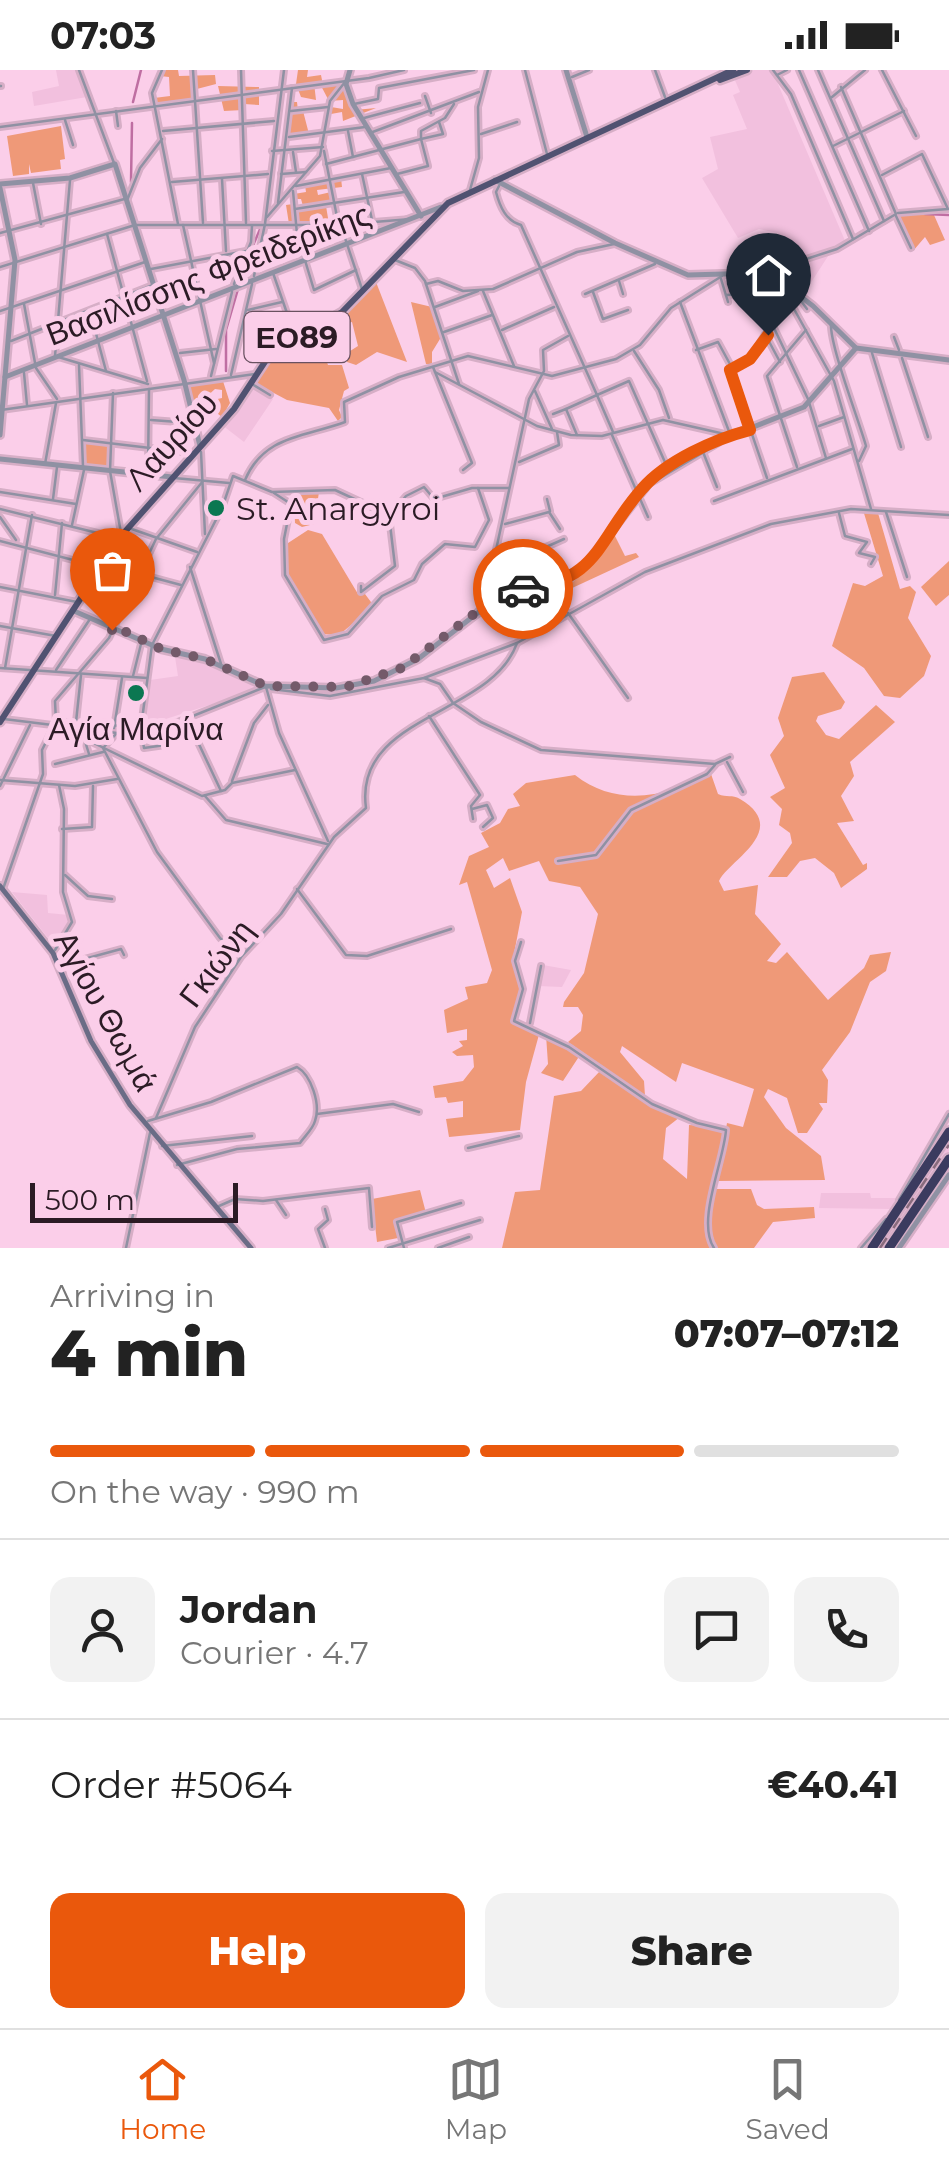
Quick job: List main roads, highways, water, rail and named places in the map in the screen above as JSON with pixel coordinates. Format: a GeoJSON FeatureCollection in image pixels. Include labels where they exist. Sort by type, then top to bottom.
{"type":"FeatureCollection","features":[{"type":"Feature","properties":{"kind":"highway"},"geometry":{"type":"LineString","coordinates":[[872,1248],[949,1132]]}},
{"type":"Feature","properties":{"kind":"highway"},"geometry":{"type":"LineString","coordinates":[[889,1248],[949,1159]]}},
{"type":"Feature","properties":{"kind":"main road","name":"Λαυρίου"},"geometry":{"type":"LineString","coordinates":[[1,720],[80,603],[124,526],[197,450],[251,384],[272,351],[342,312],[393,260],[426,216],[470,192],[497,183],[546,154],[666,100],[711,74],[733,70]]}},
{"type":"Feature","properties":{"kind":"main road","name":"Λαυρίου"},"geometry":{"type":"LineString","coordinates":[[519,169],[744,70]]}},
{"type":"Feature","properties":{"kind":"main road","name":"Αγίου Θωμά"},"geometry":{"type":"LineString","coordinates":[[1,889],[53,953],[97,1053],[152,1135],[251,1248]]}},
{"type":"Feature","properties":{"kind":"waterway"},"geometry":{"type":"LineString","coordinates":[[133,102],[141,70]]}},
{"type":"Feature","properties":{"kind":"waterway"},"geometry":{"type":"LineString","coordinates":[[131,182],[132,123]]}},
{"type":"Feature","properties":{"kind":"waterway"},"geometry":{"type":"LineString","coordinates":[[925,214],[949,215]]}},
{"type":"Feature","properties":{"kind":"waterway"},"geometry":{"type":"LineString","coordinates":[[238,280],[261,227]]}},
{"type":"Feature","properties":{"kind":"waterway"},"geometry":{"type":"LineString","coordinates":[[226,371],[226,330],[238,289]]}},
{"type":"Feature","properties":{"kind":"railway"},"geometry":{"type":"LineString","coordinates":[[880,1248],[949,1145]]}},
{"type":"Feature","properties":{"kind":"place","name":"St. Anargyroi"},"geometry":{"type":"Point","coordinates":[216,508]}},
{"type":"Feature","properties":{"kind":"place","name":"Αγία Μαρίνα"},"geometry":{"type":"Point","coordinates":[136,693]}}]}
